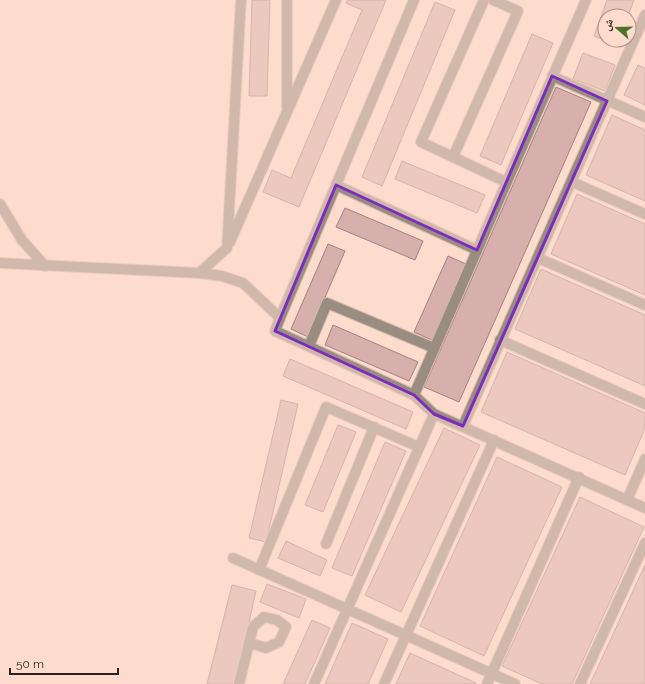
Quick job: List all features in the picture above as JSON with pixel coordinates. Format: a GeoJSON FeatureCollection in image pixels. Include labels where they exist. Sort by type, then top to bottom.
{"type":"FeatureCollection","features":[{"type":"Feature","properties":{"kind":"street"},"geometry":{"type":"LineString","coordinates":[[227,248],[241,0]]}},
{"type":"Feature","properties":{"kind":"street"},"geometry":{"type":"LineString","coordinates":[[287,0],[287,112]]}},
{"type":"Feature","properties":{"kind":"street"},"geometry":{"type":"LineString","coordinates":[[199,273],[227,248],[336,0]]}},
{"type":"Feature","properties":{"kind":"street"},"geometry":{"type":"LineString","coordinates":[[414,0],[274,331],[414,395],[434,414],[579,477],[645,508]]}},
{"type":"Feature","properties":{"kind":"street"},"geometry":{"type":"LineString","coordinates":[[484,0],[421,142],[506,182]]}},
{"type":"Feature","properties":{"kind":"street"},"geometry":{"type":"LineString","coordinates":[[453,157],[518,11],[493,0]]}},
{"type":"Feature","properties":{"kind":"street"},"geometry":{"type":"LineString","coordinates":[[414,395],[586,0]]}},
{"type":"Feature","properties":{"kind":"street"},"geometry":{"type":"LineString","coordinates":[[463,426],[645,15]]}},
{"type":"Feature","properties":{"kind":"street"},"geometry":{"type":"LineString","coordinates":[[552,76],[645,117]]}},
{"type":"Feature","properties":{"kind":"street"},"geometry":{"type":"LineString","coordinates":[[572,182],[645,214]]}},
{"type":"Feature","properties":{"kind":"street"},"geometry":{"type":"LineString","coordinates":[[336,185],[477,250]]}},
{"type":"Feature","properties":{"kind":"street"},"geometry":{"type":"LineString","coordinates":[[0,204],[22,240],[45,266]]}},
{"type":"Feature","properties":{"kind":"street"},"geometry":{"type":"LineString","coordinates":[[538,258],[645,305]]}},
{"type":"Feature","properties":{"kind":"street"},"geometry":{"type":"LineString","coordinates":[[0,264],[199,273],[222,276],[243,283],[280,318]]}},
{"type":"Feature","properties":{"kind":"street"},"geometry":{"type":"LineString","coordinates":[[309,346],[327,303],[434,348]]}},
{"type":"Feature","properties":{"kind":"street"},"geometry":{"type":"LineString","coordinates":[[500,340],[645,404]]}},
{"type":"Feature","properties":{"kind":"street"},"geometry":{"type":"LineString","coordinates":[[259,570],[326,407],[419,447]]}},
{"type":"Feature","properties":{"kind":"street"},"geometry":{"type":"LineString","coordinates":[[314,684],[434,414]]}},
{"type":"Feature","properties":{"kind":"street"},"geometry":{"type":"LineString","coordinates":[[326,544],[374,427]]}},
{"type":"Feature","properties":{"kind":"street"},"geometry":{"type":"LineString","coordinates":[[384,684],[494,440]]}},
{"type":"Feature","properties":{"kind":"street"},"geometry":{"type":"LineString","coordinates":[[627,500],[645,459]]}},
{"type":"Feature","properties":{"kind":"street"},"geometry":{"type":"LineString","coordinates":[[486,684],[579,477]]}},
{"type":"Feature","properties":{"kind":"street"},"geometry":{"type":"LineString","coordinates":[[580,684],[645,543]]}},
{"type":"Feature","properties":{"kind":"street"},"geometry":{"type":"LineString","coordinates":[[233,558],[515,684]]}},
{"type":"Feature","properties":{"kind":"street"},"geometry":{"type":"LineString","coordinates":[[239,684],[250,643]]}},
{"type":"Feature","properties":{"kind":"highlighted area"},"geometry":{"type":"Polygon","coordinates":[[[552,76],[607,101],[463,426],[434,414],[414,395],[275,331],[336,185],[477,250],[552,76]]]}},
{"type":"Feature","properties":{"kind":"building"},"geometry":{"type":"Polygon","coordinates":[[[252,0],[270,0],[267,96],[249,96],[252,0]]]}},
{"type":"Feature","properties":{"kind":"building"},"geometry":{"type":"Polygon","coordinates":[[[348,0],[386,0],[299,207],[263,192],[272,170],[291,178],[362,10],[346,3],[348,0]]]}},
{"type":"Feature","properties":{"kind":"building"},"geometry":{"type":"Polygon","coordinates":[[[607,0],[634,0],[631,8],[604,8],[607,0]]]}},
{"type":"Feature","properties":{"kind":"building"},"geometry":{"type":"Polygon","coordinates":[[[435,2],[455,10],[382,186],[362,177],[435,2]]]}},
{"type":"Feature","properties":{"kind":"building"},"geometry":{"type":"Polygon","coordinates":[[[597,28],[597,37],[594,36],[597,28]]]}},
{"type":"Feature","properties":{"kind":"building"},"geometry":{"type":"Polygon","coordinates":[[[532,34],[553,43],[501,165],[480,156],[532,34]]]}},
{"type":"Feature","properties":{"kind":"building"},"geometry":{"type":"Polygon","coordinates":[[[583,53],[615,65],[605,91],[573,79],[583,53]]]}},
{"type":"Feature","properties":{"kind":"building"},"geometry":{"type":"Polygon","coordinates":[[[638,65],[645,68],[645,105],[624,95],[638,65]]]}},
{"type":"Feature","properties":{"kind":"building"},"geometry":{"type":"Polygon","coordinates":[[[556,87],[591,102],[459,402],[424,387],[556,87]]]}},
{"type":"Feature","properties":{"kind":"building"},"geometry":{"type":"Polygon","coordinates":[[[612,115],[645,130],[645,201],[586,175],[612,115]]]}},
{"type":"Feature","properties":{"kind":"building"},"geometry":{"type":"Polygon","coordinates":[[[402,161],[485,195],[477,213],[395,179],[402,161]]]}},
{"type":"Feature","properties":{"kind":"building"},"geometry":{"type":"Polygon","coordinates":[[[577,194],[645,224],[645,295],[551,254],[577,194]]]}},
{"type":"Feature","properties":{"kind":"building"},"geometry":{"type":"Polygon","coordinates":[[[345,208],[423,241],[415,260],[336,227],[345,208]]]}},
{"type":"Feature","properties":{"kind":"building"},"geometry":{"type":"Polygon","coordinates":[[[328,244],[345,251],[308,337],[291,329],[328,244]]]}},
{"type":"Feature","properties":{"kind":"building"},"geometry":{"type":"Polygon","coordinates":[[[448,256],[466,264],[432,340],[414,332],[448,256]]]}},
{"type":"Feature","properties":{"kind":"building"},"geometry":{"type":"Polygon","coordinates":[[[541,269],[645,315],[645,386],[515,329],[541,269]]]}},
{"type":"Feature","properties":{"kind":"building"},"geometry":{"type":"Polygon","coordinates":[[[333,325],[418,362],[409,381],[325,345],[333,325]]]}},
{"type":"Feature","properties":{"kind":"building"},"geometry":{"type":"Polygon","coordinates":[[[507,352],[645,413],[645,428],[625,475],[481,412],[507,352]]]}},
{"type":"Feature","properties":{"kind":"building"},"geometry":{"type":"Polygon","coordinates":[[[290,359],[413,412],[406,429],[283,376],[290,359]]]}},
{"type":"Feature","properties":{"kind":"building"},"geometry":{"type":"Polygon","coordinates":[[[281,400],[298,404],[266,542],[249,538],[281,400]]]}},
{"type":"Feature","properties":{"kind":"building"},"geometry":{"type":"Polygon","coordinates":[[[338,425],[356,432],[323,512],[305,505],[338,425]]]}},
{"type":"Feature","properties":{"kind":"building"},"geometry":{"type":"Polygon","coordinates":[[[444,428],[480,445],[401,612],[365,595],[444,428]]]}},
{"type":"Feature","properties":{"kind":"building"},"geometry":{"type":"Polygon","coordinates":[[[385,442],[406,451],[352,576],[332,568],[385,442]]]}},
{"type":"Feature","properties":{"kind":"building"},"geometry":{"type":"Polygon","coordinates":[[[497,457],[562,487],[484,656],[420,626],[497,457]]]}},
{"type":"Feature","properties":{"kind":"building"},"geometry":{"type":"Polygon","coordinates":[[[580,497],[644,527],[572,684],[542,684],[502,666],[580,497]]]}},
{"type":"Feature","properties":{"kind":"building"},"geometry":{"type":"Polygon","coordinates":[[[286,541],[327,560],[320,576],[278,558],[286,541]]]}},
{"type":"Feature","properties":{"kind":"building"},"geometry":{"type":"Polygon","coordinates":[[[645,565],[645,684],[590,684],[645,565]]]}},
{"type":"Feature","properties":{"kind":"building"},"geometry":{"type":"Polygon","coordinates":[[[267,584],[306,599],[299,618],[260,602],[267,584]]]}},
{"type":"Feature","properties":{"kind":"building"},"geometry":{"type":"Polygon","coordinates":[[[232,585],[256,591],[235,684],[207,684],[232,585]]]}},
{"type":"Feature","properties":{"kind":"building"},"geometry":{"type":"Polygon","coordinates":[[[312,620],[330,628],[305,684],[283,684],[312,620]]]}},
{"type":"Feature","properties":{"kind":"building"},"geometry":{"type":"Polygon","coordinates":[[[352,623],[388,639],[368,684],[325,684],[352,623]]]}},
{"type":"Feature","properties":{"kind":"building"},"geometry":{"type":"Polygon","coordinates":[[[410,653],[476,683],[476,684],[396,684],[410,653]]]}}]}
